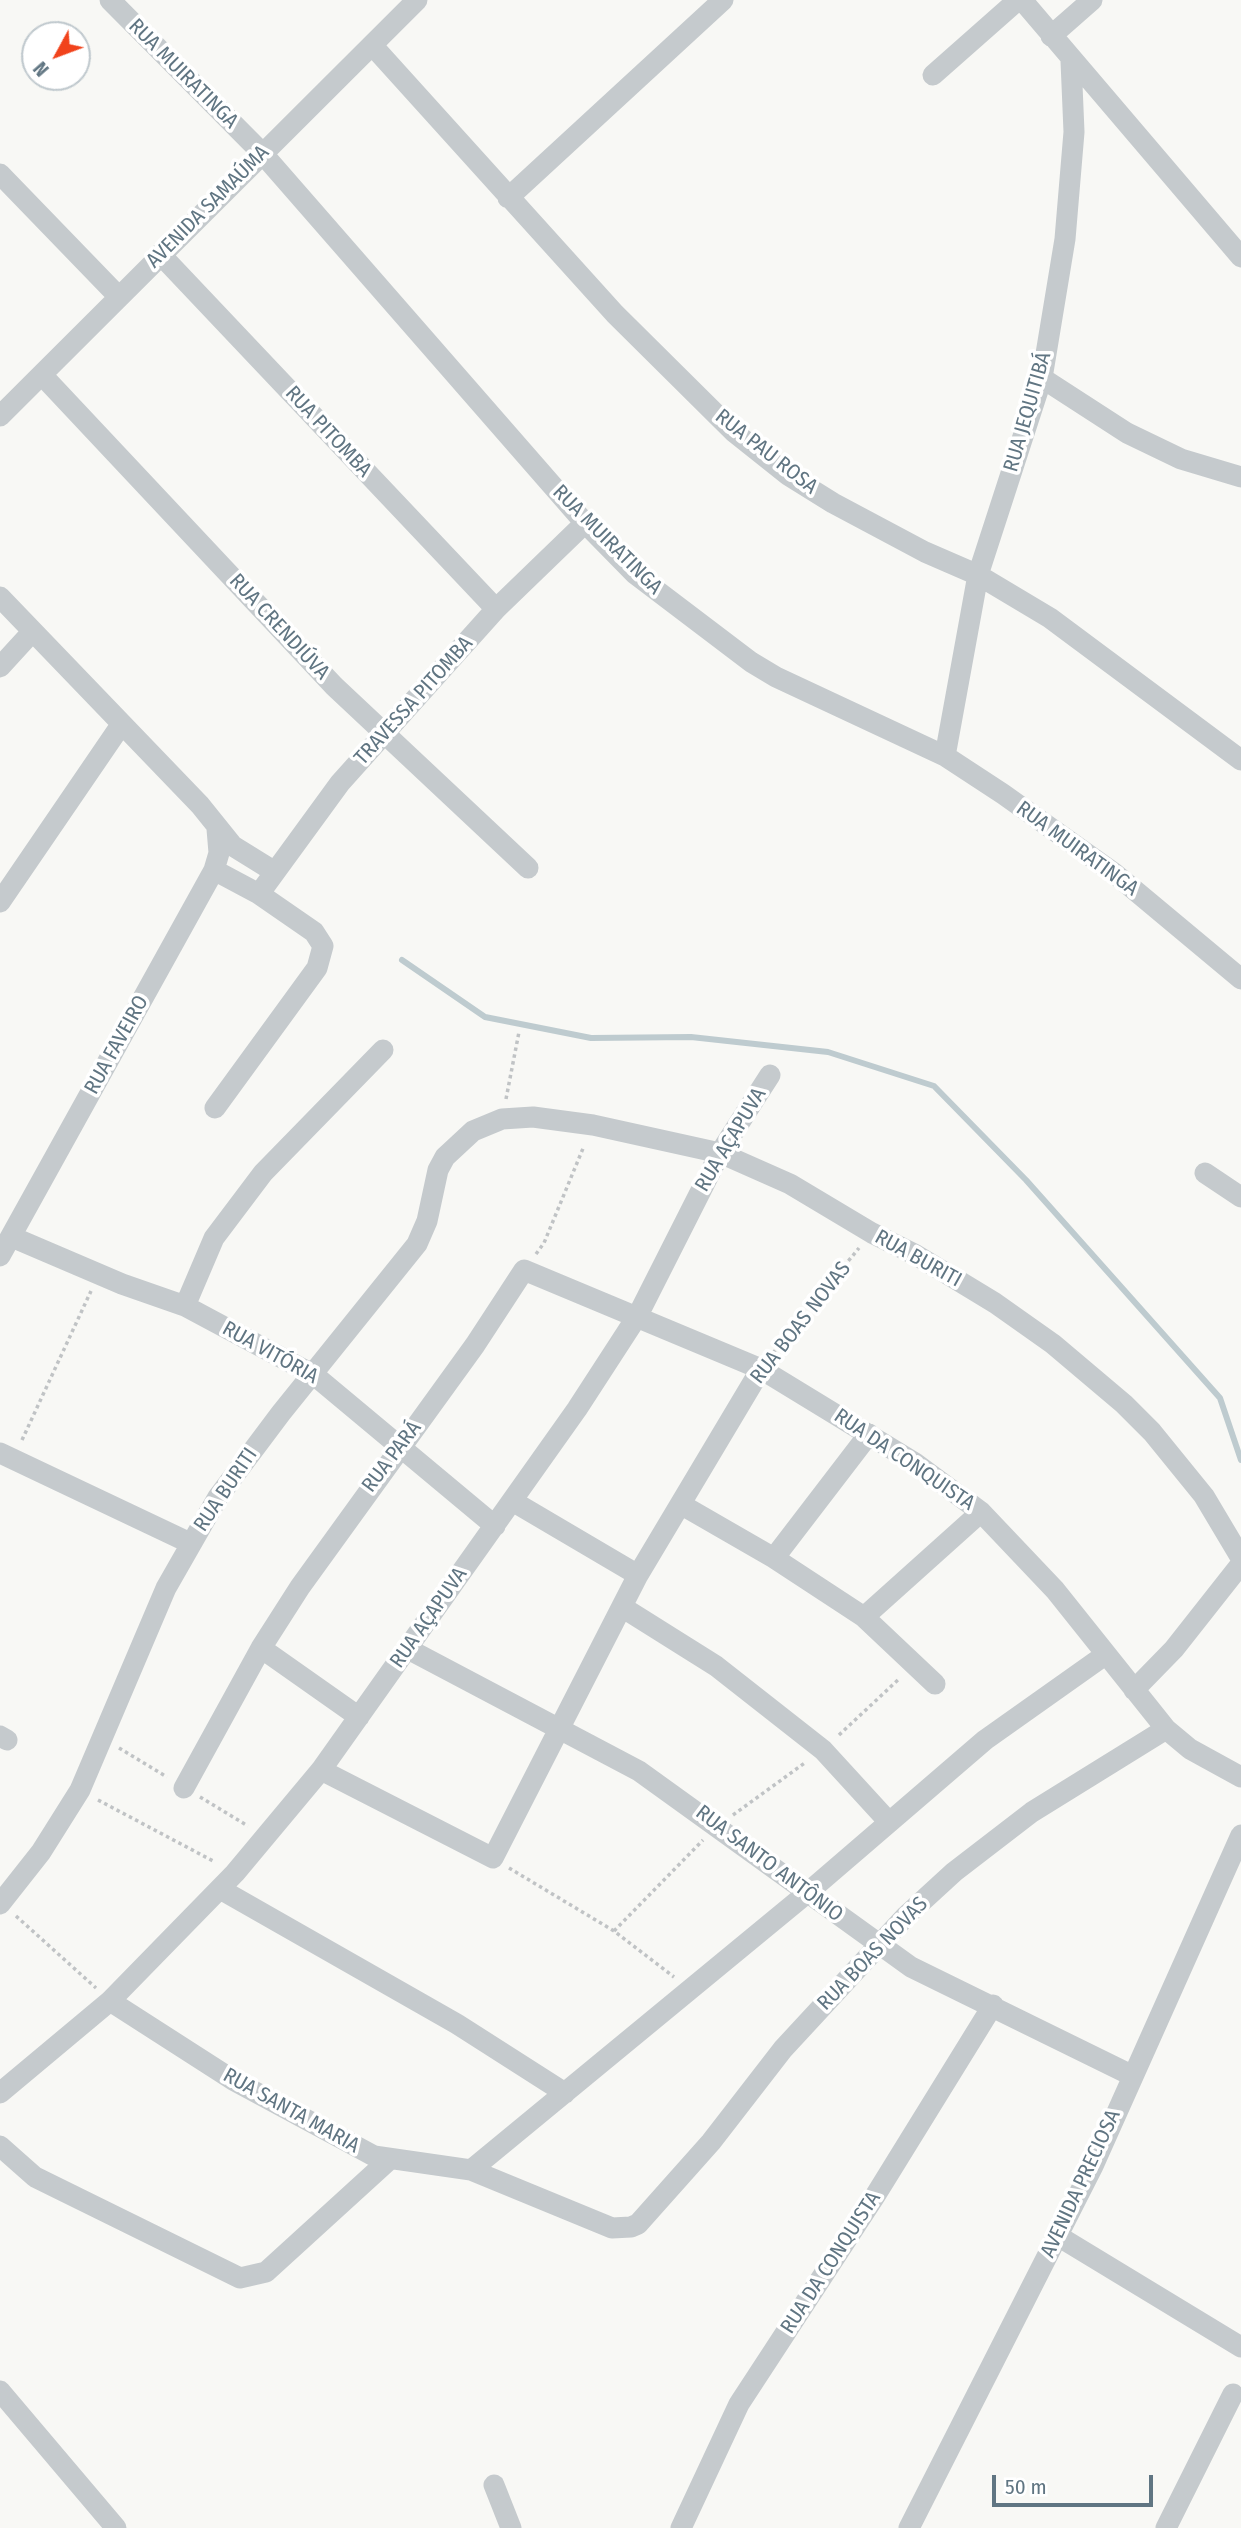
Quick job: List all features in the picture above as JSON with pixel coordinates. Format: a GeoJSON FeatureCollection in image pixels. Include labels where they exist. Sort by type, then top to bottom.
{"type":"FeatureCollection","features":[{"type":"Feature","properties":{"kind":"street","name":"RUA MUIRATINGA"},"geometry":{"type":"LineString","coordinates":[[110,0],[262,153],[585,523],[618,558],[662,597],[751,662],[843,710],[944,756],[1114,873],[1241,979]]}},
{"type":"Feature","properties":{"kind":"street"},"geometry":{"type":"LineString","coordinates":[[508,198],[723,0]]}},
{"type":"Feature","properties":{"kind":"street"},"geometry":{"type":"LineString","coordinates":[[933,75],[1020,0],[1241,257]]}},
{"type":"Feature","properties":{"kind":"street"},"geometry":{"type":"LineString","coordinates":[[1051,36],[1092,0]]}},
{"type":"Feature","properties":{"kind":"street","name":"AVENIDA SAMAÚMA"},"geometry":{"type":"LineString","coordinates":[[0,416],[372,45],[403,5]]}},
{"type":"Feature","properties":{"kind":"street","name":"RUA PAU ROSA"},"geometry":{"type":"LineString","coordinates":[[372,45],[615,314],[734,432],[788,475],[833,503],[925,552],[978,575],[1050,618],[1241,760]]}},
{"type":"Feature","properties":{"kind":"street","name":"RUA JEQUITIBÁ"},"geometry":{"type":"LineString","coordinates":[[944,756],[978,575],[1042,378],[1065,239],[1074,132],[1071,61]]}},
{"type":"Feature","properties":{"kind":"street"},"geometry":{"type":"LineString","coordinates":[[0,174],[119,297]]}},
{"type":"Feature","properties":{"kind":"street","name":"RUA PITOMBA"},"geometry":{"type":"LineString","coordinates":[[160,254],[496,609]]}},
{"type":"Feature","properties":{"kind":"street","name":"RUA CRENDIÚVA"},"geometry":{"type":"LineString","coordinates":[[42,375],[334,686],[528,868]]}},
{"type":"Feature","properties":{"kind":"street"},"geometry":{"type":"LineString","coordinates":[[1042,378],[1128,433],[1181,459],[1241,477]]}},
{"type":"Feature","properties":{"kind":"street","name":"TRAVESSA PITOMBA"},"geometry":{"type":"LineString","coordinates":[[259,894],[329,796],[384,733],[496,609],[585,523]]}},
{"type":"Feature","properties":{"kind":"street"},"geometry":{"type":"LineString","coordinates":[[0,597],[200,805],[233,846],[275,872]]}},
{"type":"Feature","properties":{"kind":"street"},"geometry":{"type":"LineString","coordinates":[[0,667],[32,632]]}},
{"type":"Feature","properties":{"kind":"street"},"geometry":{"type":"LineString","coordinates":[[0,901],[121,725]]}},
{"type":"Feature","properties":{"kind":"street","name":"RUA FAVEIRO"},"geometry":{"type":"LineString","coordinates":[[0,1256],[214,870],[219,853],[218,829]]}},
{"type":"Feature","properties":{"kind":"street"},"geometry":{"type":"LineString","coordinates":[[214,870],[259,894],[321,939],[323,946],[317,968],[215,1108]]}},
{"type":"Feature","properties":{"kind":"street"},"geometry":{"type":"LineString","coordinates":[[185,1306],[214,1238],[255,1184],[383,1049]]}},
{"type":"Feature","properties":{"kind":"street","name":"RUA AÇAPUVA"},"geometry":{"type":"LineString","coordinates":[[0,2093],[110,2001],[235,1873],[321,1770],[408,1649],[443,1594],[514,1502],[638,1315],[720,1153],[770,1075]]}},
{"type":"Feature","properties":{"kind":"street","name":"RUA BURITI"},"geometry":{"type":"LineString","coordinates":[[0,1903],[41,1853],[79,1790],[148,1629],[190,1543],[248,1455],[418,1244],[427,1221],[438,1170],[445,1157],[472,1131],[502,1119],[533,1117],[593,1125],[720,1153],[790,1184],[872,1233],[916,1255],[995,1303],[1053,1344],[1114,1395],[1152,1432],[1204,1496],[1241,1558]]}},
{"type":"Feature","properties":{"kind":"street"},"geometry":{"type":"LineString","coordinates":[[1205,1173],[1241,1197]]}},
{"type":"Feature","properties":{"kind":"street","name":"RUA VITÓRIA"},"geometry":{"type":"LineString","coordinates":[[12,1237],[99,1275],[185,1306],[314,1375],[495,1526]]}},
{"type":"Feature","properties":{"kind":"street","name":"RUA DA CONQUISTA"},"geometry":{"type":"LineString","coordinates":[[524,1269],[761,1369],[869,1434],[981,1512],[1055,1590],[1105,1656],[1166,1729],[1190,1749],[1241,1777]]}},
{"type":"Feature","properties":{"kind":"street","name":"RUA PARÁ"},"geometry":{"type":"LineString","coordinates":[[184,1788],[261,1648],[342,1524],[475,1345],[524,1269]]}},
{"type":"Feature","properties":{"kind":"street","name":"RUA BOAS NOVAS"},"geometry":{"type":"LineString","coordinates":[[493,1858],[638,1575],[761,1369]]}},
{"type":"Feature","properties":{"kind":"street"},"geometry":{"type":"LineString","coordinates":[[774,1558],[869,1434]]}},
{"type":"Feature","properties":{"kind":"street"},"geometry":{"type":"LineString","coordinates":[[6,1457],[190,1543]]}},
{"type":"Feature","properties":{"kind":"street"},"geometry":{"type":"LineString","coordinates":[[514,1502],[638,1575]]}},
{"type":"Feature","properties":{"kind":"street"},"geometry":{"type":"LineString","coordinates":[[682,1505],[774,1558],[864,1617],[935,1684]]}},
{"type":"Feature","properties":{"kind":"street"},"geometry":{"type":"LineString","coordinates":[[864,1617],[981,1512]]}},
{"type":"Feature","properties":{"kind":"street"},"geometry":{"type":"LineString","coordinates":[[1133,1690],[1174,1649],[1241,1564]]}},
{"type":"Feature","properties":{"kind":"street"},"geometry":{"type":"LineString","coordinates":[[622,1607],[716,1666],[823,1750],[888,1821]]}},
{"type":"Feature","properties":{"kind":"street"},"geometry":{"type":"LineString","coordinates":[[261,1648],[359,1717]]}},
{"type":"Feature","properties":{"kind":"street","name":"RUA SANTO ANTÔNIO"},"geometry":{"type":"LineString","coordinates":[[408,1649],[639,1771],[718,1825],[879,1947],[911,1967],[1131,2075]]}},
{"type":"Feature","properties":{"kind":"street"},"geometry":{"type":"LineString","coordinates":[[471,2170],[806,1894],[985,1740],[1105,1656]]}},
{"type":"Feature","properties":{"kind":"street","name":"RUA BOAS NOVAS"},"geometry":{"type":"LineString","coordinates":[[625,2228],[638,2224],[648,2213],[711,2142],[783,2049],[906,1916],[954,1872],[1032,1812],[1166,1729]]}},
{"type":"Feature","properties":{"kind":"street"},"geometry":{"type":"LineString","coordinates":[[321,1770],[493,1858]]}},
{"type":"Feature","properties":{"kind":"street","name":"AVENIDA PRECIOSA"},"geometry":{"type":"LineString","coordinates":[[909,2528],[1093,2166],[1131,2075],[1241,1835]]}},
{"type":"Feature","properties":{"kind":"street"},"geometry":{"type":"LineString","coordinates":[[220,1889],[457,2024],[565,2093]]}},
{"type":"Feature","properties":{"kind":"street","name":"RUA SANTA MARIA"},"geometry":{"type":"LineString","coordinates":[[110,2001],[233,2080],[359,2149],[390,2160],[471,2170],[599,2223],[625,2228]]}},
{"type":"Feature","properties":{"kind":"street","name":"RUA DA CONQUISTA"},"geometry":{"type":"LineString","coordinates":[[681,2528],[739,2404],[875,2196],[993,2005]]}},
{"type":"Feature","properties":{"kind":"street"},"geometry":{"type":"LineString","coordinates":[[0,2146],[35,2177],[240,2278],[266,2272],[390,2160]]}},
{"type":"Feature","properties":{"kind":"street"},"geometry":{"type":"LineString","coordinates":[[1058,2236],[1241,2347]]}},
{"type":"Feature","properties":{"kind":"street"},"geometry":{"type":"LineString","coordinates":[[0,2391],[116,2528]]}},
{"type":"Feature","properties":{"kind":"street"},"geometry":{"type":"LineString","coordinates":[[1166,2528],[1233,2394]]}},
{"type":"Feature","properties":{"kind":"street"},"geometry":{"type":"LineString","coordinates":[[494,2485],[512,2528]]}},
{"type":"Feature","properties":{"kind":"path"},"geometry":{"type":"LineString","coordinates":[[502,1119],[519,1032]]}},
{"type":"Feature","properties":{"kind":"path"},"geometry":{"type":"LineString","coordinates":[[524,1269],[544,1243],[593,1125]]}},
{"type":"Feature","properties":{"kind":"path","name":"RUA BOAS NOVAS"},"geometry":{"type":"LineString","coordinates":[[761,1369],[872,1233]]}},
{"type":"Feature","properties":{"kind":"path"},"geometry":{"type":"LineString","coordinates":[[6,1457],[99,1275]]}},
{"type":"Feature","properties":{"kind":"path"},"geometry":{"type":"LineString","coordinates":[[823,1750],[915,1663]]}},
{"type":"Feature","properties":{"kind":"path"},"geometry":{"type":"LineString","coordinates":[[79,1790],[235,1873]]}},
{"type":"Feature","properties":{"kind":"path"},"geometry":{"type":"LineString","coordinates":[[493,1858],[614,1931],[690,1989]]}},
{"type":"Feature","properties":{"kind":"path"},"geometry":{"type":"LineString","coordinates":[[0,1903],[110,2001]]}},
{"type":"Feature","properties":{"kind":"waterway"},"geometry":{"type":"LineString","coordinates":[[402,960],[485,1017],[591,1038],[691,1037],[828,1052],[934,1086],[1026,1180],[1220,1398],[1241,1460]]}}]}
